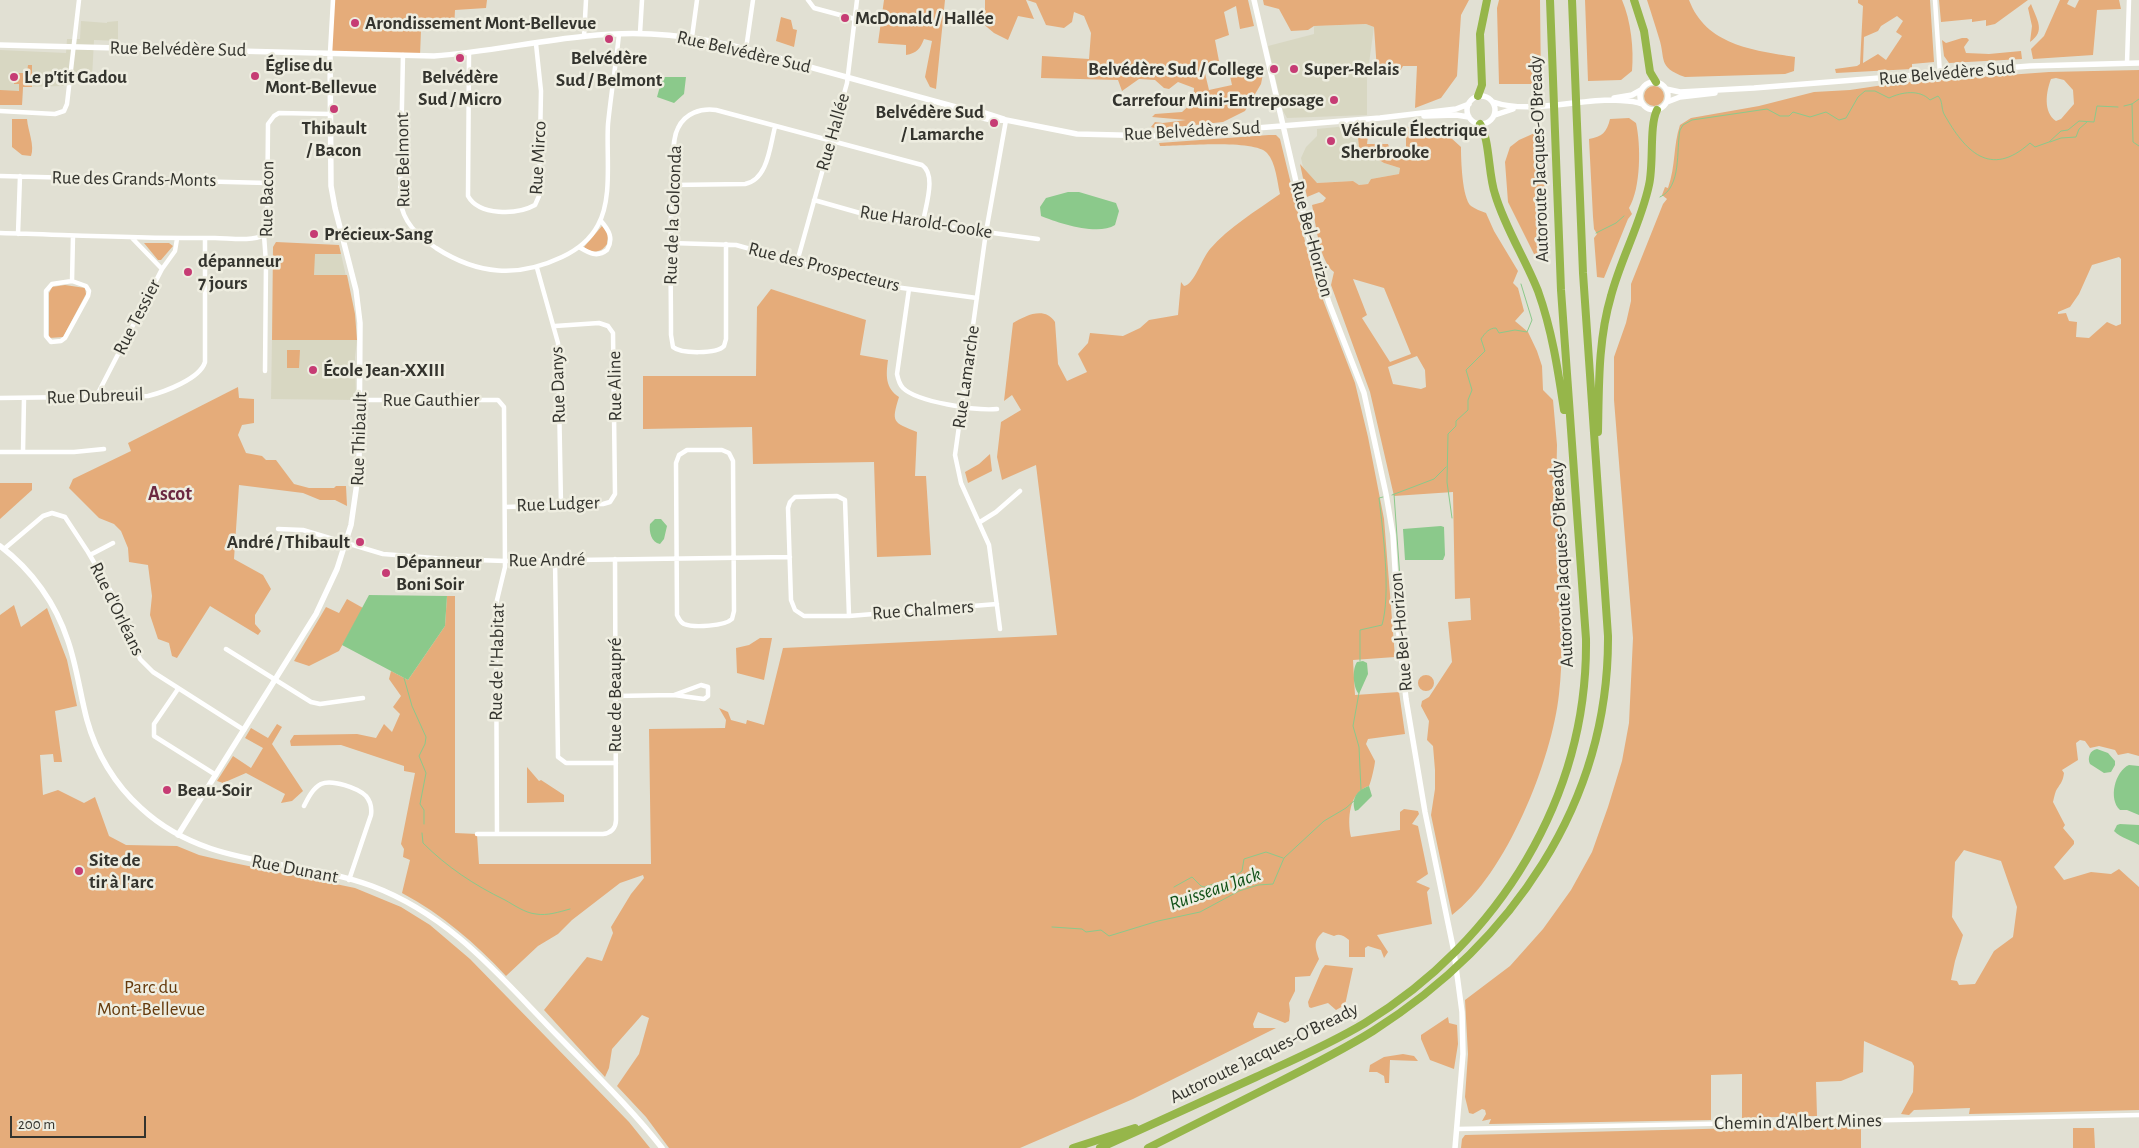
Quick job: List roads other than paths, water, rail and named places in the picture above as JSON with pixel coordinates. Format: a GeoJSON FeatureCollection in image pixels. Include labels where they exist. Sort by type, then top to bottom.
{"type":"FeatureCollection","features":[{"type":"Feature","properties":{"kind":"highway"},"geometry":{"type":"LineString","coordinates":[[1478,96],[1482,85],[1480,34],[1487,0]]}},
{"type":"Feature","properties":{"kind":"highway","name":"Autoroute Jacques-O'Bready"},"geometry":{"type":"LineString","coordinates":[[1100,1148],[1304,1055],[1348,1033],[1394,1004],[1446,960],[1501,899],[1531,853],[1559,796],[1575,743],[1584,688],[1586,638],[1558,218],[1550,0]]}},
{"type":"Feature","properties":{"kind":"highway","name":"Autoroute Jacques-O'Bready"},"geometry":{"type":"LineString","coordinates":[[1148,1148],[1350,1045],[1400,1012],[1449,974],[1508,912],[1545,861],[1574,805],[1593,753],[1604,699],[1608,645],[1581,229],[1572,0]]}},
{"type":"Feature","properties":{"kind":"highway"},"geometry":{"type":"LineString","coordinates":[[1634,0],[1644,31],[1650,72],[1656,82]]}},
{"type":"Feature","properties":{"kind":"highway"},"geometry":{"type":"LineString","coordinates":[[1597,476],[1600,367],[1604,324],[1615,282],[1648,192],[1652,164],[1653,120],[1657,110]]}},
{"type":"Feature","properties":{"kind":"highway"},"geometry":{"type":"LineString","coordinates":[[1480,124],[1485,135],[1489,170],[1497,201],[1535,283],[1547,319],[1555,351],[1573,461]]}},
{"type":"Feature","properties":{"kind":"highway"},"geometry":{"type":"LineString","coordinates":[[1073,1148],[1163,1119]]}},
{"type":"Feature","properties":{"kind":"highway"},"geometry":{"type":"LineString","coordinates":[[1154,1148],[1169,1137]]}},
{"type":"Feature","properties":{"kind":"street"},"geometry":{"type":"LineString","coordinates":[[0,111],[55,114],[64,111],[67,107],[79,0]]}},
{"type":"Feature","properties":{"kind":"street","name":"Rue Thibault"},"geometry":{"type":"LineString","coordinates":[[178,835],[322,603],[346,543],[354,514],[358,480],[360,400],[359,312],[356,290],[333,199],[331,178],[330,53],[333,0]]}},
{"type":"Feature","properties":{"kind":"street"},"geometry":{"type":"LineString","coordinates":[[584,37],[586,0]]}},
{"type":"Feature","properties":{"kind":"street"},"geometry":{"type":"LineString","coordinates":[[640,33],[642,0]]}},
{"type":"Feature","properties":{"kind":"street"},"geometry":{"type":"LineString","coordinates":[[692,37],[697,0]]}},
{"type":"Feature","properties":{"kind":"street"},"geometry":{"type":"LineString","coordinates":[[746,49],[753,0]]}},
{"type":"Feature","properties":{"kind":"street"},"geometry":{"type":"LineString","coordinates":[[808,0],[814,8],[855,19]]}},
{"type":"Feature","properties":{"kind":"street","name":"Rue Hallée"},"geometry":{"type":"LineString","coordinates":[[797,262],[848,77],[857,0]]}},
{"type":"Feature","properties":{"kind":"street","name":"Rue Bel-Horizon"},"geometry":{"type":"LineString","coordinates":[[1254,0],[1310,242],[1323,285],[1364,393],[1386,494],[1392,535],[1403,679],[1425,812],[1454,952],[1462,1012],[1463,1054],[1455,1148]]}},
{"type":"Feature","properties":{"kind":"street"},"geometry":{"type":"LineString","coordinates":[[1935,0],[1940,74]]}},
{"type":"Feature","properties":{"kind":"street"},"geometry":{"type":"LineString","coordinates":[[2127,63],[2129,0]]}},
{"type":"Feature","properties":{"kind":"street","name":"Rue Belvédère Sud"},"geometry":{"type":"LineString","coordinates":[[0,45],[403,55],[469,53],[619,34],[640,33],[692,37],[746,49],[848,77],[974,112],[977,116],[995,121],[1006,120],[1077,134],[1110,136],[1158,136],[1380,118],[1456,109],[1469,104]]}},
{"type":"Feature","properties":{"kind":"street","name":"Rue Belmont"},"geometry":{"type":"LineString","coordinates":[[403,55],[400,199],[402,212],[408,224],[421,238],[456,260],[469,265],[505,270],[537,268],[579,247],[590,237],[601,221],[606,196],[607,138],[619,34]]}},
{"type":"Feature","properties":{"kind":"street","name":"Rue Mirco"},"geometry":{"type":"LineString","coordinates":[[469,53],[468,196],[472,202],[484,208],[499,211],[517,211],[535,205],[539,196],[541,91],[536,44]]}},
{"type":"Feature","properties":{"kind":"street","name":"Rue Belvédère Sud"},"geometry":{"type":"LineString","coordinates":[[1666,89],[1682,92],[2031,66],[2139,63]]}},
{"type":"Feature","properties":{"kind":"street"},"geometry":{"type":"LineString","coordinates":[[1493,102],[1505,106],[1588,102],[1632,95],[1642,90],[1648,83],[1656,82],[1666,89],[1668,95],[1664,107],[1657,110],[1650,110],[1642,104],[1630,100],[1602,100]]}},
{"type":"Feature","properties":{"kind":"street","name":"Rue Belvédère Sud"},"geometry":{"type":"LineString","coordinates":[[1667,102],[1681,97],[1754,88]]}},
{"type":"Feature","properties":{"kind":"street"},"geometry":{"type":"LineString","coordinates":[[1642,90],[1640,98],[1642,104]]}},
{"type":"Feature","properties":{"kind":"street"},"geometry":{"type":"LineString","coordinates":[[1478,96],[1488,97],[1493,102],[1495,107],[1494,115],[1488,123],[1480,124],[1473,122],[1469,117],[1467,112],[1469,104],[1478,96]]}},
{"type":"Feature","properties":{"kind":"street"},"geometry":{"type":"LineString","coordinates":[[1494,115],[1506,110],[1527,106]]}},
{"type":"Feature","properties":{"kind":"street","name":"Rue de la Golconda"},"geometry":{"type":"LineString","coordinates":[[726,244],[726,339],[724,346],[716,351],[682,351],[673,346],[671,340],[672,185],[676,132],[684,120],[692,113],[701,110],[716,110],[924,166],[930,177],[923,223]]}},
{"type":"Feature","properties":{"kind":"street","name":"Rue Bacon"},"geometry":{"type":"LineString","coordinates":[[265,370],[266,256],[264,235],[267,228],[268,129],[270,120],[274,116],[284,113],[330,114]]}},
{"type":"Feature","properties":{"kind":"street","name":"Rue Belvédère Sud"},"geometry":{"type":"LineString","coordinates":[[1380,118],[1451,115],[1469,117]]}},
{"type":"Feature","properties":{"kind":"street","name":"Rue Lamarche"},"geometry":{"type":"LineString","coordinates":[[1000,629],[991,552],[980,522],[961,483],[956,462],[986,232],[1006,120]]}},
{"type":"Feature","properties":{"kind":"street"},"geometry":{"type":"LineString","coordinates":[[672,185],[745,184],[752,182],[759,177],[763,170],[776,126]]}},
{"type":"Feature","properties":{"kind":"street","name":"Rue des Grands-Monts"},"geometry":{"type":"LineString","coordinates":[[0,176],[267,183]]}},
{"type":"Feature","properties":{"kind":"street"},"geometry":{"type":"LineString","coordinates":[[18,234],[20,176]]}},
{"type":"Feature","properties":{"kind":"street","name":"Rue Harold-Cooke"},"geometry":{"type":"LineString","coordinates":[[814,200],[867,215],[1038,239]]}},
{"type":"Feature","properties":{"kind":"street"},"geometry":{"type":"LineString","coordinates":[[579,247],[598,255],[607,250],[611,241],[610,236],[601,221]]}},
{"type":"Feature","properties":{"kind":"street"},"geometry":{"type":"LineString","coordinates":[[0,233],[177,239],[259,237],[264,235]]}},
{"type":"Feature","properties":{"kind":"street"},"geometry":{"type":"LineString","coordinates":[[72,281],[73,236]]}},
{"type":"Feature","properties":{"kind":"street"},"geometry":{"type":"LineString","coordinates":[[132,238],[162,268]]}},
{"type":"Feature","properties":{"kind":"street","name":"Rue Dubreuil"},"geometry":{"type":"LineString","coordinates":[[0,398],[155,394],[201,371],[205,362],[205,238]]}},
{"type":"Feature","properties":{"kind":"street","name":"Rue Tessier"},"geometry":{"type":"LineString","coordinates":[[96,397],[162,268],[175,251],[177,239]]}},
{"type":"Feature","properties":{"kind":"street","name":"Rue des Prospecteurs"},"geometry":{"type":"LineString","coordinates":[[671,243],[726,244],[875,284],[977,298]]}},
{"type":"Feature","properties":{"kind":"street","name":"Rue Danys"},"geometry":{"type":"LineString","coordinates":[[537,268],[554,326],[559,355],[561,505]]}},
{"type":"Feature","properties":{"kind":"street"},"geometry":{"type":"LineString","coordinates":[[72,281],[86,286],[88,296],[65,338],[61,341],[51,342],[46,336],[46,291],[52,284],[72,281]]}},
{"type":"Feature","properties":{"kind":"street"},"geometry":{"type":"LineString","coordinates":[[909,289],[898,370],[899,383],[909,392],[937,402],[980,410],[996,409]]}},
{"type":"Feature","properties":{"kind":"street","name":"Rue Aline"},"geometry":{"type":"LineString","coordinates":[[554,326],[604,324],[611,328],[613,333],[616,489],[610,502]]}},
{"type":"Feature","properties":{"kind":"street"},"geometry":{"type":"LineString","coordinates":[[23,452],[24,398]]}},
{"type":"Feature","properties":{"kind":"street","name":"Rue Gauthier"},"geometry":{"type":"LineString","coordinates":[[360,400],[498,400],[501,402]]}},
{"type":"Feature","properties":{"kind":"street","name":"Rue de l'Habitat"},"geometry":{"type":"LineString","coordinates":[[497,834],[496,617],[505,561],[504,407],[501,402]]}},
{"type":"Feature","properties":{"kind":"street"},"geometry":{"type":"LineString","coordinates":[[0,452],[74,452],[104,449]]}},
{"type":"Feature","properties":{"kind":"street"},"geometry":{"type":"LineString","coordinates":[[687,450],[726,451],[732,457],[734,616],[730,622],[723,624],[686,625],[681,622],[678,615],[677,559],[677,458],[680,453],[687,450]]}},
{"type":"Feature","properties":{"kind":"street"},"geometry":{"type":"LineString","coordinates":[[980,522],[996,512],[1020,491]]}},
{"type":"Feature","properties":{"kind":"street","name":"Rue Chalmers"},"geometry":{"type":"LineString","coordinates":[[849,616],[847,504],[843,498],[837,496],[798,496],[792,499],[788,508],[790,594],[795,610],[808,617],[849,616],[997,604]]}},
{"type":"Feature","properties":{"kind":"street","name":"Rue Ludger"},"geometry":{"type":"LineString","coordinates":[[505,507],[603,504],[610,502]]}},
{"type":"Feature","properties":{"kind":"street","name":"Rue d'Orléans"},"geometry":{"type":"LineString","coordinates":[[2,548],[43,516],[52,513],[65,517],[90,555],[121,612],[140,659],[153,672],[244,730]]}},
{"type":"Feature","properties":{"kind":"street","name":"Rue André"},"geometry":{"type":"LineString","coordinates":[[278,529],[302,530],[396,556],[505,561],[790,557]]}},
{"type":"Feature","properties":{"kind":"street"},"geometry":{"type":"LineString","coordinates":[[90,555],[113,543]]}},
{"type":"Feature","properties":{"kind":"street","name":"Rue Dunant"},"geometry":{"type":"LineString","coordinates":[[2,548],[36,582],[60,621],[72,654],[92,734],[110,771],[126,793],[141,808],[178,835],[204,848],[226,855],[349,880],[374,887],[420,908],[456,934],[479,955],[626,1106],[662,1148]]}},
{"type":"Feature","properties":{"kind":"street","name":"Rue de Beaupré"},"geometry":{"type":"LineString","coordinates":[[497,834],[603,834],[612,830],[616,823],[615,559]]}},
{"type":"Feature","properties":{"kind":"street"},"geometry":{"type":"LineString","coordinates":[[555,560],[558,758],[566,763],[616,763]]}},
{"type":"Feature","properties":{"kind":"street"},"geometry":{"type":"LineString","coordinates":[[226,649],[303,699],[315,703],[363,698]]}},
{"type":"Feature","properties":{"kind":"street"},"geometry":{"type":"LineString","coordinates":[[615,696],[674,695],[704,699],[708,696],[709,691],[706,685],[701,685],[674,695]]}},
{"type":"Feature","properties":{"kind":"street"},"geometry":{"type":"LineString","coordinates":[[178,689],[154,724],[154,736],[216,775]]}},
{"type":"Feature","properties":{"kind":"street"},"geometry":{"type":"LineString","coordinates":[[304,806],[314,790],[326,783],[334,783],[358,791],[368,798],[371,806],[370,815],[349,880]]}},
{"type":"Feature","properties":{"kind":"street"},"geometry":{"type":"LineString","coordinates":[[477,834],[497,834]]}},
{"type":"Feature","properties":{"kind":"street","name":"Chemin d'Albert Mines"},"geometry":{"type":"LineString","coordinates":[[1456,1130],[2139,1115]]}},
{"type":"Feature","properties":{"kind":"waterway","name":"Ruisseau Jack"},"geometry":{"type":"LineString","coordinates":[[1660,197],[1667,192],[1675,177],[1680,130],[1683,125],[1692,120],[1767,109],[1780,116],[1789,116],[1793,112],[1810,117],[1826,112],[1839,120],[1846,118],[1858,97],[1865,91],[1875,91],[1889,98],[1899,94],[1916,93],[1930,100],[1938,96],[1941,100],[1944,114],[1970,149],[1980,156],[1991,159],[2003,159],[2016,154],[2030,143],[2035,147],[2049,142],[2061,131],[2068,130],[2079,121],[2094,122],[2097,106],[2118,107]]}},
{"type":"Feature","properties":{"kind":"waterway","name":"Ruisseau Jack"},"geometry":{"type":"LineString","coordinates":[[2124,106],[2132,104],[2139,99]]}},
{"type":"Feature","properties":{"kind":"waterway"},"geometry":{"type":"LineString","coordinates":[[2132,104],[2133,142],[2139,146]]}},
{"type":"Feature","properties":{"kind":"waterway"},"geometry":{"type":"LineString","coordinates":[[2050,142],[2061,138],[2076,137],[2079,129],[2087,122]]}},
{"type":"Feature","properties":{"kind":"waterway","name":"Ruisseau Jack"},"geometry":{"type":"LineString","coordinates":[[1596,233],[1616,223],[1624,216]]}},
{"type":"Feature","properties":{"kind":"waterway","name":"Ruisseau Jack"},"geometry":{"type":"LineString","coordinates":[[1452,518],[1447,482],[1448,434],[1456,426],[1456,421],[1468,410],[1468,400],[1472,390],[1466,370],[1485,351],[1481,339],[1489,330],[1496,328],[1499,333],[1515,330],[1527,332],[1532,320],[1521,284]]}},
{"type":"Feature","properties":{"kind":"waterway","name":"Ruisseau Jack"},"geometry":{"type":"LineString","coordinates":[[1392,495],[1434,479],[1446,467]]}},
{"type":"Feature","properties":{"kind":"waterway"},"geometry":{"type":"LineString","coordinates":[[1394,494],[1403,621]]}},
{"type":"Feature","properties":{"kind":"waterway","name":"Ruisseau Jack"},"geometry":{"type":"LineString","coordinates":[[1360,661],[1360,630],[1382,625],[1385,612],[1386,580],[1379,498],[1383,497]]}},
{"type":"Feature","properties":{"kind":"waterway"},"geometry":{"type":"LineString","coordinates":[[404,678],[412,706],[426,737],[419,756],[426,773],[420,804],[424,810],[424,824]]}},
{"type":"Feature","properties":{"kind":"waterway","name":"Ruisseau Jack"},"geometry":{"type":"LineString","coordinates":[[1359,693],[1353,726],[1359,747],[1361,790]]}},
{"type":"Feature","properties":{"kind":"waterway","name":"Ruisseau Jack"},"geometry":{"type":"LineString","coordinates":[[1052,927],[1082,929],[1086,932],[1101,930],[1109,936],[1158,921],[1200,912],[1239,891],[1258,885],[1273,884],[1284,858],[1324,821],[1346,808],[1355,800]]}},
{"type":"Feature","properties":{"kind":"waterway"},"geometry":{"type":"LineString","coordinates":[[422,833],[423,843],[451,868],[482,888],[520,908],[528,912],[540,914],[570,909]]}},
{"type":"Feature","properties":{"kind":"waterway"},"geometry":{"type":"LineString","coordinates":[[1174,887],[1192,877],[1204,887],[1233,878],[1242,871],[1244,859],[1266,852],[1283,858]]}},
{"type":"Feature","properties":{"kind":"place","name":"McDonald / Hallée"},"geometry":{"type":"Point","coordinates":[845,18]}},
{"type":"Feature","properties":{"kind":"place","name":"Arondissement Mont-Bellevue"},"geometry":{"type":"Point","coordinates":[355,23]}},
{"type":"Feature","properties":{"kind":"place","name":"Belvédère Sud / Belmont"},"geometry":{"type":"Point","coordinates":[609,39]}},
{"type":"Feature","properties":{"kind":"place","name":"Belvédère Sud / Micro"},"geometry":{"type":"Point","coordinates":[460,58]}},
{"type":"Feature","properties":{"kind":"place","name":"Belvédère Sud / College"},"geometry":{"type":"Point","coordinates":[1274,69]}},
{"type":"Feature","properties":{"kind":"place","name":"Super-Relais"},"geometry":{"type":"Point","coordinates":[1294,69]}},
{"type":"Feature","properties":{"kind":"place","name":"Église du Mont-Bellevue"},"geometry":{"type":"Point","coordinates":[255,76]}},
{"type":"Feature","properties":{"kind":"place","name":"Le p'tit Gadou"},"geometry":{"type":"Point","coordinates":[14,77]}},
{"type":"Feature","properties":{"kind":"place","name":"Carrefour Mini-Entreposage"},"geometry":{"type":"Point","coordinates":[1334,100]}},
{"type":"Feature","properties":{"kind":"place","name":"Thibault / Bacon"},"geometry":{"type":"Point","coordinates":[334,109]}},
{"type":"Feature","properties":{"kind":"place","name":"Belvédère Sud / Lamarche"},"geometry":{"type":"Point","coordinates":[994,123]}},
{"type":"Feature","properties":{"kind":"place","name":"Véhicule Électrique Sherbrooke"},"geometry":{"type":"Point","coordinates":[1331,141]}},
{"type":"Feature","properties":{"kind":"place","name":"Précieux-Sang"},"geometry":{"type":"Point","coordinates":[314,234]}},
{"type":"Feature","properties":{"kind":"place","name":"dépanneur 7 jours"},"geometry":{"type":"Point","coordinates":[188,272]}},
{"type":"Feature","properties":{"kind":"place","name":"École Jean-XXIII"},"geometry":{"type":"Point","coordinates":[313,370]}},
{"type":"Feature","properties":{"kind":"place","name":"André / Thibault"},"geometry":{"type":"Point","coordinates":[360,542]}},
{"type":"Feature","properties":{"kind":"place","name":"Dépanneur Boni Soir"},"geometry":{"type":"Point","coordinates":[386,573]}},
{"type":"Feature","properties":{"kind":"place","name":"Beau-Soir"},"geometry":{"type":"Point","coordinates":[167,790]}},
{"type":"Feature","properties":{"kind":"place","name":"Site de tir à l'arc"},"geometry":{"type":"Point","coordinates":[79,871]}},
{"type":"Feature","properties":{"kind":"district","name":"Ascot"},"geometry":{"type":"Point","coordinates":[170,494]}},
{"type":"Feature","properties":{"kind":"park label","name":"Parc du Mont-Bellevue"},"geometry":{"type":"Point","coordinates":[151,998]}}]}
